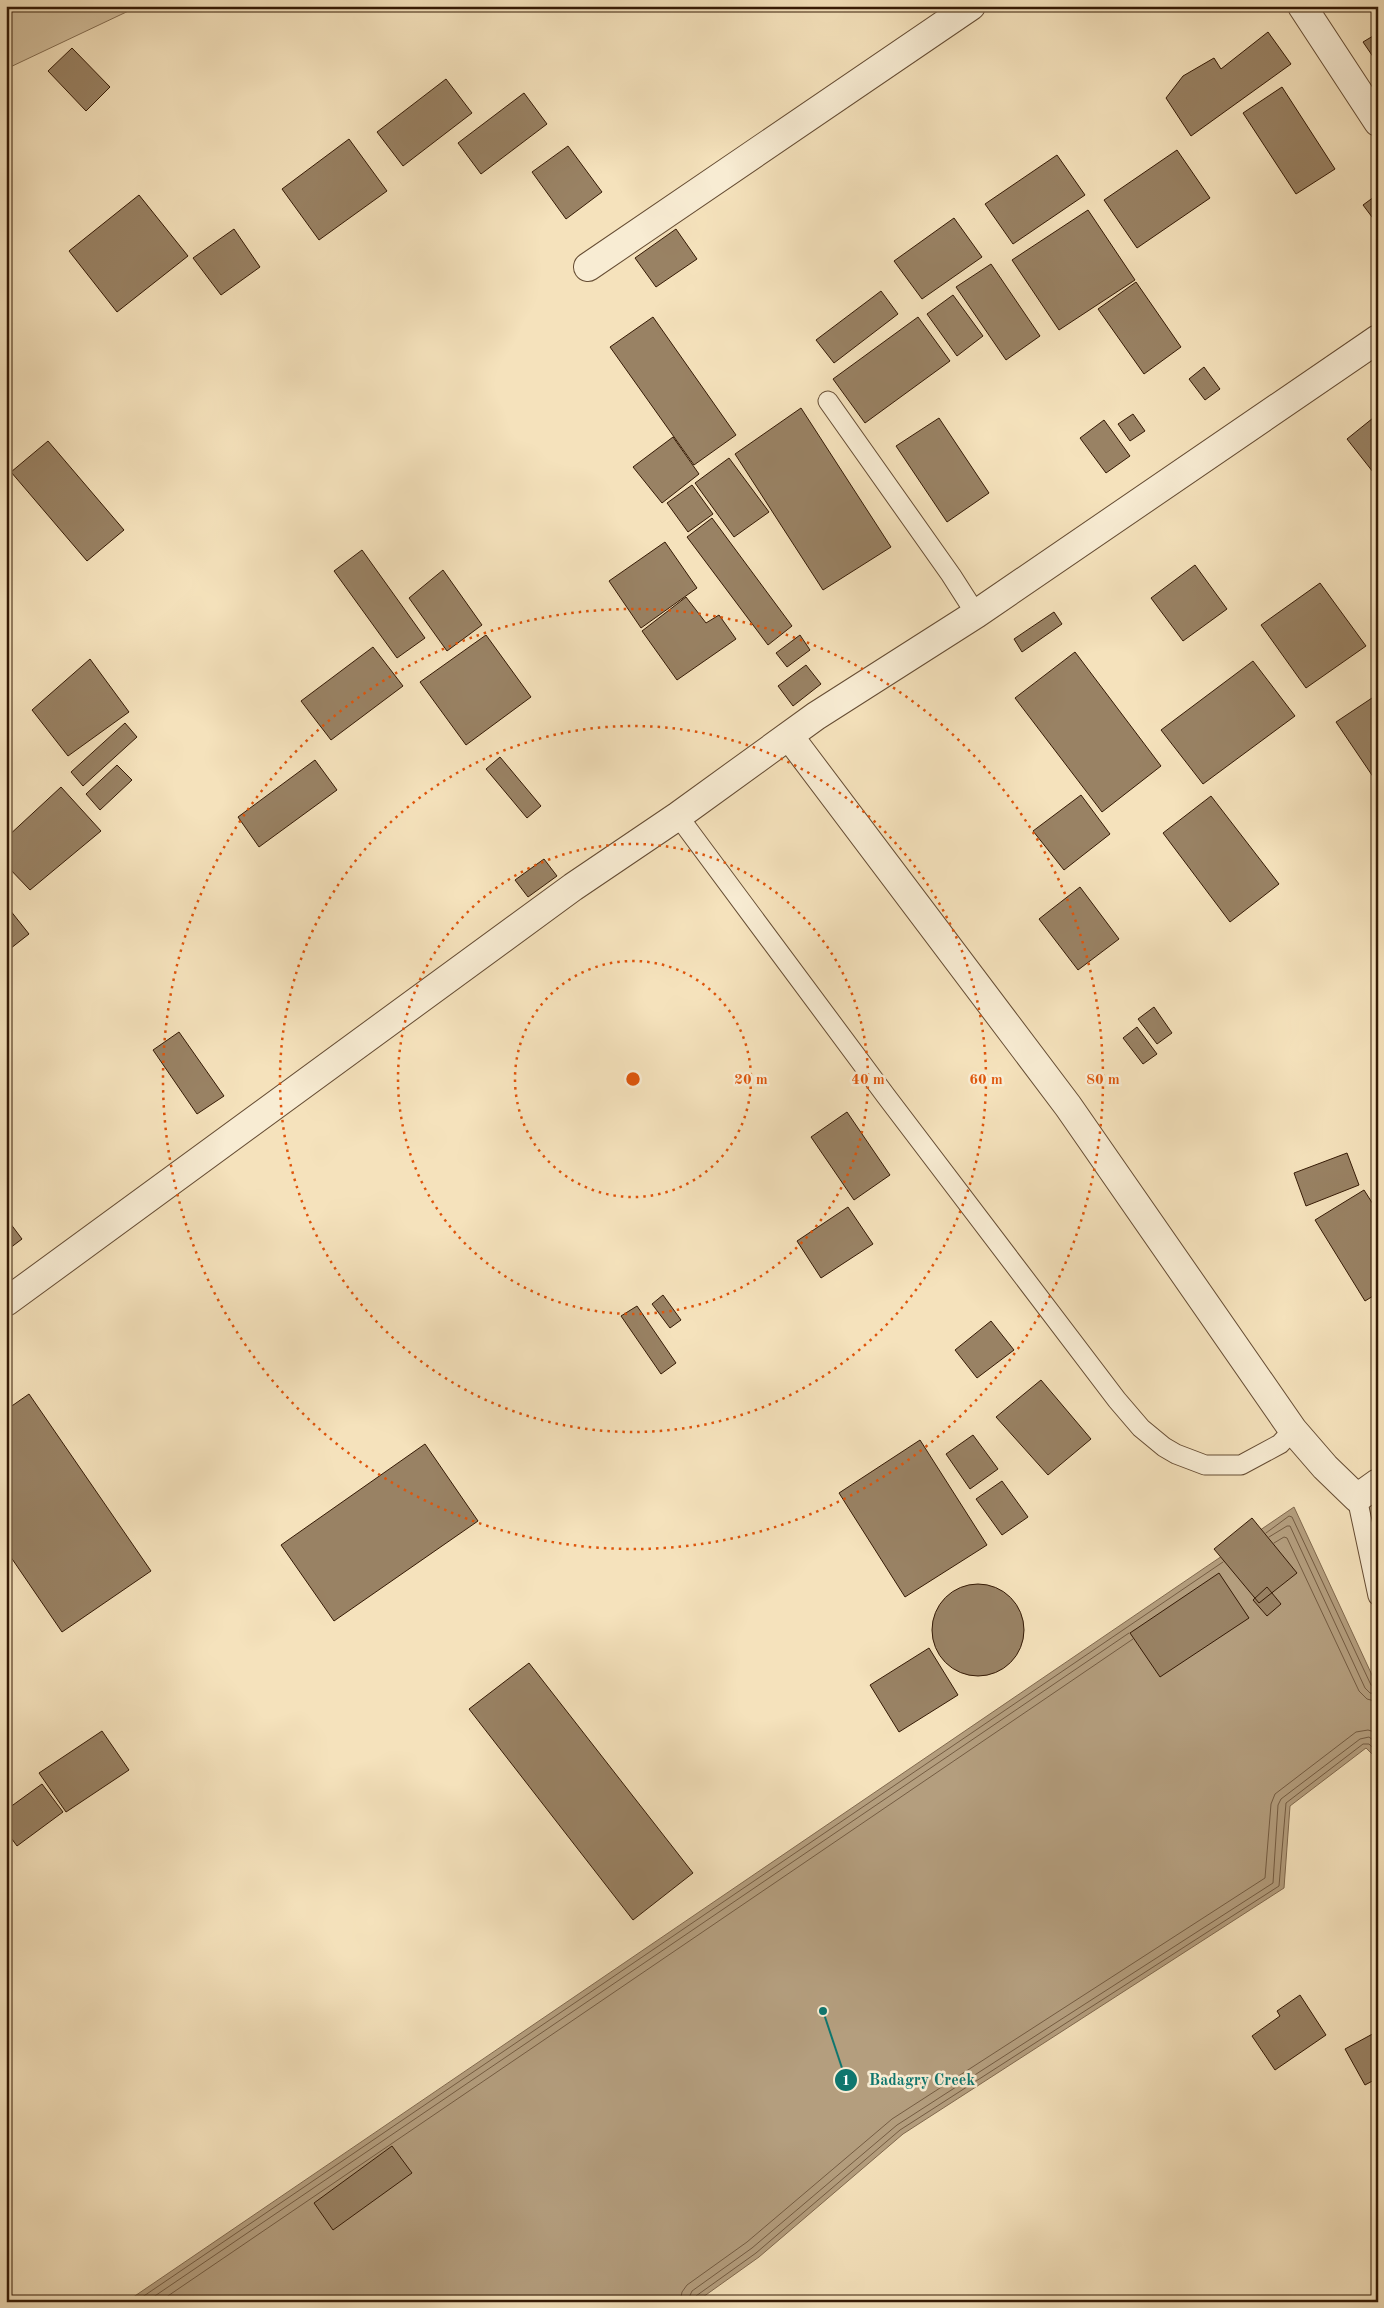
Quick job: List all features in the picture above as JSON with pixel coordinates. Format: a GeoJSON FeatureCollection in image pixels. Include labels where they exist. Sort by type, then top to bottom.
{"type":"FeatureCollection","features":[{"type":"Feature","properties":{"kind":"street"},"geometry":{"type":"LineString","coordinates":[[588,267],[971,6]]}},
{"type":"Feature","properties":{"kind":"street"},"geometry":{"type":"LineString","coordinates":[[1302,6],[1378,122]]}},
{"type":"Feature","properties":{"kind":"street"},"geometry":{"type":"LineString","coordinates":[[6,1302],[573,887],[678,816],[816,716],[976,614],[1378,339]]}},
{"type":"Feature","properties":{"kind":"street"},"geometry":{"type":"LineString","coordinates":[[789,736],[1068,1106],[1293,1430],[1325,1467],[1367,1491]]}},
{"type":"Feature","properties":{"kind":"lane"},"geometry":{"type":"LineString","coordinates":[[828,401],[976,614]]}},
{"type":"Feature","properties":{"kind":"lane"},"geometry":{"type":"LineString","coordinates":[[678,816],[886,1096],[1117,1400],[1141,1428],[1170,1451],[1205,1465],[1241,1465],[1280,1444],[1293,1430]]}},
{"type":"Feature","properties":{"kind":"lane"},"geometry":{"type":"LineString","coordinates":[[1367,1491],[1378,1596]]}},
{"type":"Feature","properties":{"kind":"shaded area"},"geometry":{"type":"Polygon","coordinates":[[[6,6],[139,6],[6,69],[6,6]]]}},
{"type":"Feature","properties":{"kind":"water"},"geometry":{"type":"Polygon","coordinates":[[[1294,1507],[1378,1688],[1378,1760],[1366,1748],[1290,1806],[1284,1888],[903,2134],[759,2257],[696,2302],[126,2302],[1294,1507]]]}},
{"type":"Feature","properties":{"kind":"building"},"geometry":{"type":"Polygon","coordinates":[[[1268,32],[1291,64],[1191,136],[1166,98],[1183,76],[1214,58],[1221,69],[1268,32]]]}},
{"type":"Feature","properties":{"kind":"building"},"geometry":{"type":"Polygon","coordinates":[[[1378,33],[1378,64],[1363,42],[1378,33]]]}},
{"type":"Feature","properties":{"kind":"building"},"geometry":{"type":"Polygon","coordinates":[[[72,48],[110,87],[86,111],[48,71],[72,48]]]}},
{"type":"Feature","properties":{"kind":"building"},"geometry":{"type":"Polygon","coordinates":[[[446,79],[472,113],[403,166],[377,132],[446,79]]]}},
{"type":"Feature","properties":{"kind":"building"},"geometry":{"type":"Polygon","coordinates":[[[1282,87],[1335,169],[1296,194],[1243,113],[1282,87]]]}},
{"type":"Feature","properties":{"kind":"building"},"geometry":{"type":"Polygon","coordinates":[[[524,93],[547,124],[481,174],[458,143],[524,93]]]}},
{"type":"Feature","properties":{"kind":"building"},"geometry":{"type":"Polygon","coordinates":[[[349,139],[387,191],[319,240],[282,189],[349,139]]]}},
{"type":"Feature","properties":{"kind":"building"},"geometry":{"type":"Polygon","coordinates":[[[568,146],[602,192],[566,219],[532,172],[568,146]]]}},
{"type":"Feature","properties":{"kind":"building"},"geometry":{"type":"Polygon","coordinates":[[[1177,150],[1210,198],[1137,248],[1104,200],[1177,150]]]}},
{"type":"Feature","properties":{"kind":"building"},"geometry":{"type":"Polygon","coordinates":[[[1057,155],[1085,195],[1013,244],[985,204],[1057,155]]]}},
{"type":"Feature","properties":{"kind":"building"},"geometry":{"type":"Polygon","coordinates":[[[1378,194],[1378,225],[1363,205],[1378,194]]]}},
{"type":"Feature","properties":{"kind":"building"},"geometry":{"type":"Polygon","coordinates":[[[139,195],[188,256],[117,312],[69,251],[139,195]]]}},
{"type":"Feature","properties":{"kind":"building"},"geometry":{"type":"Polygon","coordinates":[[[1088,210],[1135,280],[1059,330],[1012,260],[1088,210]]]}},
{"type":"Feature","properties":{"kind":"building"},"geometry":{"type":"Polygon","coordinates":[[[954,218],[982,257],[922,299],[894,261],[954,218]]]}},
{"type":"Feature","properties":{"kind":"building"},"geometry":{"type":"Polygon","coordinates":[[[234,229],[260,267],[221,295],[193,258],[234,229]]]}},
{"type":"Feature","properties":{"kind":"building"},"geometry":{"type":"Polygon","coordinates":[[[676,229],[697,259],[656,287],[635,258],[676,229]]]}},
{"type":"Feature","properties":{"kind":"building"},"geometry":{"type":"Polygon","coordinates":[[[991,264],[1040,336],[1006,360],[956,287],[991,264]]]}},
{"type":"Feature","properties":{"kind":"building"},"geometry":{"type":"Polygon","coordinates":[[[1136,282],[1181,347],[1144,374],[1098,309],[1136,282]]]}},
{"type":"Feature","properties":{"kind":"building"},"geometry":{"type":"Polygon","coordinates":[[[881,291],[898,314],[834,363],[816,340],[881,291]]]}},
{"type":"Feature","properties":{"kind":"building"},"geometry":{"type":"Polygon","coordinates":[[[953,295],[983,336],[957,356],[927,314],[953,295]]]}},
{"type":"Feature","properties":{"kind":"building"},"geometry":{"type":"Polygon","coordinates":[[[653,317],[736,435],[694,465],[610,347],[653,317]]]}},
{"type":"Feature","properties":{"kind":"building"},"geometry":{"type":"Polygon","coordinates":[[[918,317],[950,361],[865,423],[833,379],[918,317]]]}},
{"type":"Feature","properties":{"kind":"building"},"geometry":{"type":"Polygon","coordinates":[[[1204,367],[1220,389],[1205,400],[1189,379],[1204,367]]]}},
{"type":"Feature","properties":{"kind":"building"},"geometry":{"type":"Polygon","coordinates":[[[801,408],[891,547],[823,590],[735,454],[801,408]]]}},
{"type":"Feature","properties":{"kind":"building"},"geometry":{"type":"Polygon","coordinates":[[[1133,414],[1145,431],[1130,441],[1118,424],[1133,414]]]}},
{"type":"Feature","properties":{"kind":"building"},"geometry":{"type":"Polygon","coordinates":[[[1378,414],[1378,468],[1373,472],[1347,439],[1378,414]]]}},
{"type":"Feature","properties":{"kind":"building"},"geometry":{"type":"Polygon","coordinates":[[[939,418],[989,493],[947,522],[896,446],[939,418]]]}},
{"type":"Feature","properties":{"kind":"building"},"geometry":{"type":"Polygon","coordinates":[[[1104,420],[1130,456],[1106,473],[1080,438],[1104,420]]]}},
{"type":"Feature","properties":{"kind":"building"},"geometry":{"type":"Polygon","coordinates":[[[673,437],[699,474],[662,503],[633,467],[673,437]]]}},
{"type":"Feature","properties":{"kind":"building"},"geometry":{"type":"Polygon","coordinates":[[[48,441],[124,530],[87,561],[11,472],[48,441]]]}},
{"type":"Feature","properties":{"kind":"building"},"geometry":{"type":"Polygon","coordinates":[[[729,458],[769,512],[734,537],[695,483],[729,458]]]}},
{"type":"Feature","properties":{"kind":"building"},"geometry":{"type":"Polygon","coordinates":[[[692,485],[713,514],[688,532],[667,503],[692,485]]]}},
{"type":"Feature","properties":{"kind":"building"},"geometry":{"type":"Polygon","coordinates":[[[712,518],[792,626],[768,645],[687,537],[712,518]]]}},
{"type":"Feature","properties":{"kind":"building"},"geometry":{"type":"Polygon","coordinates":[[[665,542],[697,588],[641,628],[609,581],[665,542]]]}},
{"type":"Feature","properties":{"kind":"building"},"geometry":{"type":"Polygon","coordinates":[[[362,550],[425,638],[397,658],[334,571],[362,550]]]}},
{"type":"Feature","properties":{"kind":"building"},"geometry":{"type":"Polygon","coordinates":[[[1195,565],[1227,609],[1183,641],[1151,598],[1195,565]]]}},
{"type":"Feature","properties":{"kind":"building"},"geometry":{"type":"Polygon","coordinates":[[[443,570],[482,625],[447,651],[409,598],[443,570]]]}},
{"type":"Feature","properties":{"kind":"building"},"geometry":{"type":"Polygon","coordinates":[[[1320,583],[1366,646],[1306,688],[1261,625],[1320,583]]]}},
{"type":"Feature","properties":{"kind":"building"},"geometry":{"type":"Polygon","coordinates":[[[686,597],[706,623],[719,615],[736,639],[677,680],[642,631],[686,597]]]}},
{"type":"Feature","properties":{"kind":"building"},"geometry":{"type":"Polygon","coordinates":[[[1054,612],[1062,624],[1022,652],[1014,639],[1054,612]]]}},
{"type":"Feature","properties":{"kind":"building"},"geometry":{"type":"Polygon","coordinates":[[[486,635],[531,697],[466,745],[420,682],[486,635]]]}},
{"type":"Feature","properties":{"kind":"building"},"geometry":{"type":"Polygon","coordinates":[[[800,635],[810,650],[787,667],[776,653],[800,635]]]}},
{"type":"Feature","properties":{"kind":"building"},"geometry":{"type":"Polygon","coordinates":[[[373,647],[403,686],[331,740],[301,701],[373,647]]]}},
{"type":"Feature","properties":{"kind":"building"},"geometry":{"type":"Polygon","coordinates":[[[1075,652],[1161,766],[1102,812],[1015,698],[1075,652]]]}},
{"type":"Feature","properties":{"kind":"building"},"geometry":{"type":"Polygon","coordinates":[[[90,659],[129,712],[68,756],[32,710],[90,659]]]}},
{"type":"Feature","properties":{"kind":"building"},"geometry":{"type":"Polygon","coordinates":[[[1253,661],[1295,716],[1203,784],[1161,730],[1253,661]]]}},
{"type":"Feature","properties":{"kind":"building"},"geometry":{"type":"Polygon","coordinates":[[[806,665],[821,684],[793,706],[778,686],[806,665]]]}},
{"type":"Feature","properties":{"kind":"building"},"geometry":{"type":"Polygon","coordinates":[[[1378,694],[1378,784],[1336,722],[1378,694]]]}},
{"type":"Feature","properties":{"kind":"building"},"geometry":{"type":"Polygon","coordinates":[[[125,723],[137,737],[83,786],[71,772],[125,723]]]}},
{"type":"Feature","properties":{"kind":"building"},"geometry":{"type":"Polygon","coordinates":[[[500,757],[541,806],[527,818],[486,769],[500,757]]]}},
{"type":"Feature","properties":{"kind":"building"},"geometry":{"type":"Polygon","coordinates":[[[315,760],[337,790],[259,847],[238,817],[315,760]]]}},
{"type":"Feature","properties":{"kind":"building"},"geometry":{"type":"Polygon","coordinates":[[[117,765],[132,780],[100,810],[86,794],[117,765]]]}},
{"type":"Feature","properties":{"kind":"building"},"geometry":{"type":"Polygon","coordinates":[[[61,787],[101,831],[30,890],[6,865],[6,838],[61,787]]]}},
{"type":"Feature","properties":{"kind":"building"},"geometry":{"type":"Polygon","coordinates":[[[1081,795],[1110,834],[1064,870],[1033,831],[1081,795]]]}},
{"type":"Feature","properties":{"kind":"building"},"geometry":{"type":"Polygon","coordinates":[[[1211,796],[1279,884],[1230,922],[1163,833],[1211,796]]]}},
{"type":"Feature","properties":{"kind":"building"},"geometry":{"type":"Polygon","coordinates":[[[544,859],[557,876],[528,897],[515,880],[544,859]]]}},
{"type":"Feature","properties":{"kind":"building"},"geometry":{"type":"Polygon","coordinates":[[[1080,887],[1119,939],[1078,970],[1039,919],[1080,887]]]}},
{"type":"Feature","properties":{"kind":"building"},"geometry":{"type":"Polygon","coordinates":[[[6,905],[29,934],[6,952],[6,905]]]}},
{"type":"Feature","properties":{"kind":"building"},"geometry":{"type":"Polygon","coordinates":[[[1154,1007],[1172,1033],[1157,1044],[1138,1019],[1154,1007]]]}},
{"type":"Feature","properties":{"kind":"building"},"geometry":{"type":"Polygon","coordinates":[[[1137,1027],[1157,1054],[1143,1064],[1123,1038],[1137,1027]]]}},
{"type":"Feature","properties":{"kind":"building"},"geometry":{"type":"Polygon","coordinates":[[[179,1032],[224,1096],[197,1114],[153,1050],[179,1032]]]}},
{"type":"Feature","properties":{"kind":"building"},"geometry":{"type":"Polygon","coordinates":[[[847,1112],[890,1175],[854,1200],[811,1137],[847,1112]]]}},
{"type":"Feature","properties":{"kind":"building"},"geometry":{"type":"Polygon","coordinates":[[[1347,1153],[1359,1185],[1306,1206],[1294,1173],[1347,1153]]]}},
{"type":"Feature","properties":{"kind":"building"},"geometry":{"type":"Polygon","coordinates":[[[1364,1190],[1378,1212],[1378,1293],[1365,1301],[1315,1220],[1364,1190]]]}},
{"type":"Feature","properties":{"kind":"building"},"geometry":{"type":"Polygon","coordinates":[[[848,1207],[873,1244],[821,1278],[797,1241],[848,1207]]]}},
{"type":"Feature","properties":{"kind":"building"},"geometry":{"type":"Polygon","coordinates":[[[6,1220],[22,1239],[6,1251],[6,1220]]]}},
{"type":"Feature","properties":{"kind":"building"},"geometry":{"type":"Polygon","coordinates":[[[663,1295],[681,1320],[670,1328],[652,1304],[663,1295]]]}},
{"type":"Feature","properties":{"kind":"building"},"geometry":{"type":"Polygon","coordinates":[[[637,1306],[676,1363],[661,1374],[621,1316],[637,1306]]]}},
{"type":"Feature","properties":{"kind":"building"},"geometry":{"type":"Polygon","coordinates":[[[991,1321],[1014,1350],[977,1378],[955,1350],[991,1321]]]}},
{"type":"Feature","properties":{"kind":"building"},"geometry":{"type":"Polygon","coordinates":[[[1041,1380],[1091,1439],[1048,1475],[996,1417],[1041,1380]]]}},
{"type":"Feature","properties":{"kind":"building"},"geometry":{"type":"Polygon","coordinates":[[[29,1394],[151,1571],[62,1632],[6,1550],[6,1410],[29,1394]]]}},
{"type":"Feature","properties":{"kind":"building"},"geometry":{"type":"Polygon","coordinates":[[[973,1435],[998,1469],[970,1489],[946,1454],[973,1435]]]}},
{"type":"Feature","properties":{"kind":"building"},"geometry":{"type":"Polygon","coordinates":[[[920,1440],[987,1545],[905,1597],[839,1493],[920,1440]]]}},
{"type":"Feature","properties":{"kind":"building"},"geometry":{"type":"Polygon","coordinates":[[[425,1444],[478,1521],[334,1621],[281,1545],[425,1444]]]}},
{"type":"Feature","properties":{"kind":"building"},"geometry":{"type":"Polygon","coordinates":[[[1002,1481],[1028,1517],[1002,1535],[976,1499],[1002,1481]]]}},
{"type":"Feature","properties":{"kind":"building"},"geometry":{"type":"Polygon","coordinates":[[[1252,1518],[1297,1573],[1259,1603],[1214,1549],[1252,1518]]]}},
{"type":"Feature","properties":{"kind":"building"},"geometry":{"type":"Polygon","coordinates":[[[1219,1573],[1249,1618],[1160,1677],[1130,1633],[1219,1573]]]}},
{"type":"Feature","properties":{"kind":"building"},"geometry":{"type":"Polygon","coordinates":[[[978,1584],[996,1587],[1011,1597],[1021,1612],[1024,1630],[1021,1648],[1011,1663],[996,1673],[978,1676],[960,1673],[945,1663],[935,1648],[932,1630],[935,1612],[945,1597],[960,1587],[978,1584]]]}},
{"type":"Feature","properties":{"kind":"building"},"geometry":{"type":"Polygon","coordinates":[[[1267,1587],[1281,1604],[1267,1616],[1253,1600],[1267,1587]]]}},
{"type":"Feature","properties":{"kind":"building"},"geometry":{"type":"Polygon","coordinates":[[[929,1648],[958,1695],[899,1732],[870,1685],[929,1648]]]}},
{"type":"Feature","properties":{"kind":"building"},"geometry":{"type":"Polygon","coordinates":[[[529,1663],[693,1873],[633,1920],[469,1709],[529,1663]]]}},
{"type":"Feature","properties":{"kind":"building"},"geometry":{"type":"Polygon","coordinates":[[[102,1731],[129,1770],[66,1812],[39,1773],[102,1731]]]}},
{"type":"Feature","properties":{"kind":"building"},"geometry":{"type":"Polygon","coordinates":[[[42,1784],[63,1812],[17,1846],[6,1831],[6,1810],[42,1784]]]}},
{"type":"Feature","properties":{"kind":"building"},"geometry":{"type":"Polygon","coordinates":[[[1300,1995],[1326,2035],[1275,2070],[1252,2036],[1280,2016],[1277,2011],[1300,1995]]]}},
{"type":"Feature","properties":{"kind":"building"},"geometry":{"type":"Polygon","coordinates":[[[1378,2031],[1378,2078],[1365,2085],[1345,2049],[1378,2031]]]}},
{"type":"Feature","properties":{"kind":"building"},"geometry":{"type":"Polygon","coordinates":[[[392,2146],[412,2173],[333,2230],[314,2203],[392,2146]]]}},
{"type":"Feature","properties":{"kind":"place","name":"Badagry Creek"},"geometry":{"type":"Point","coordinates":[823,2011]}}]}
